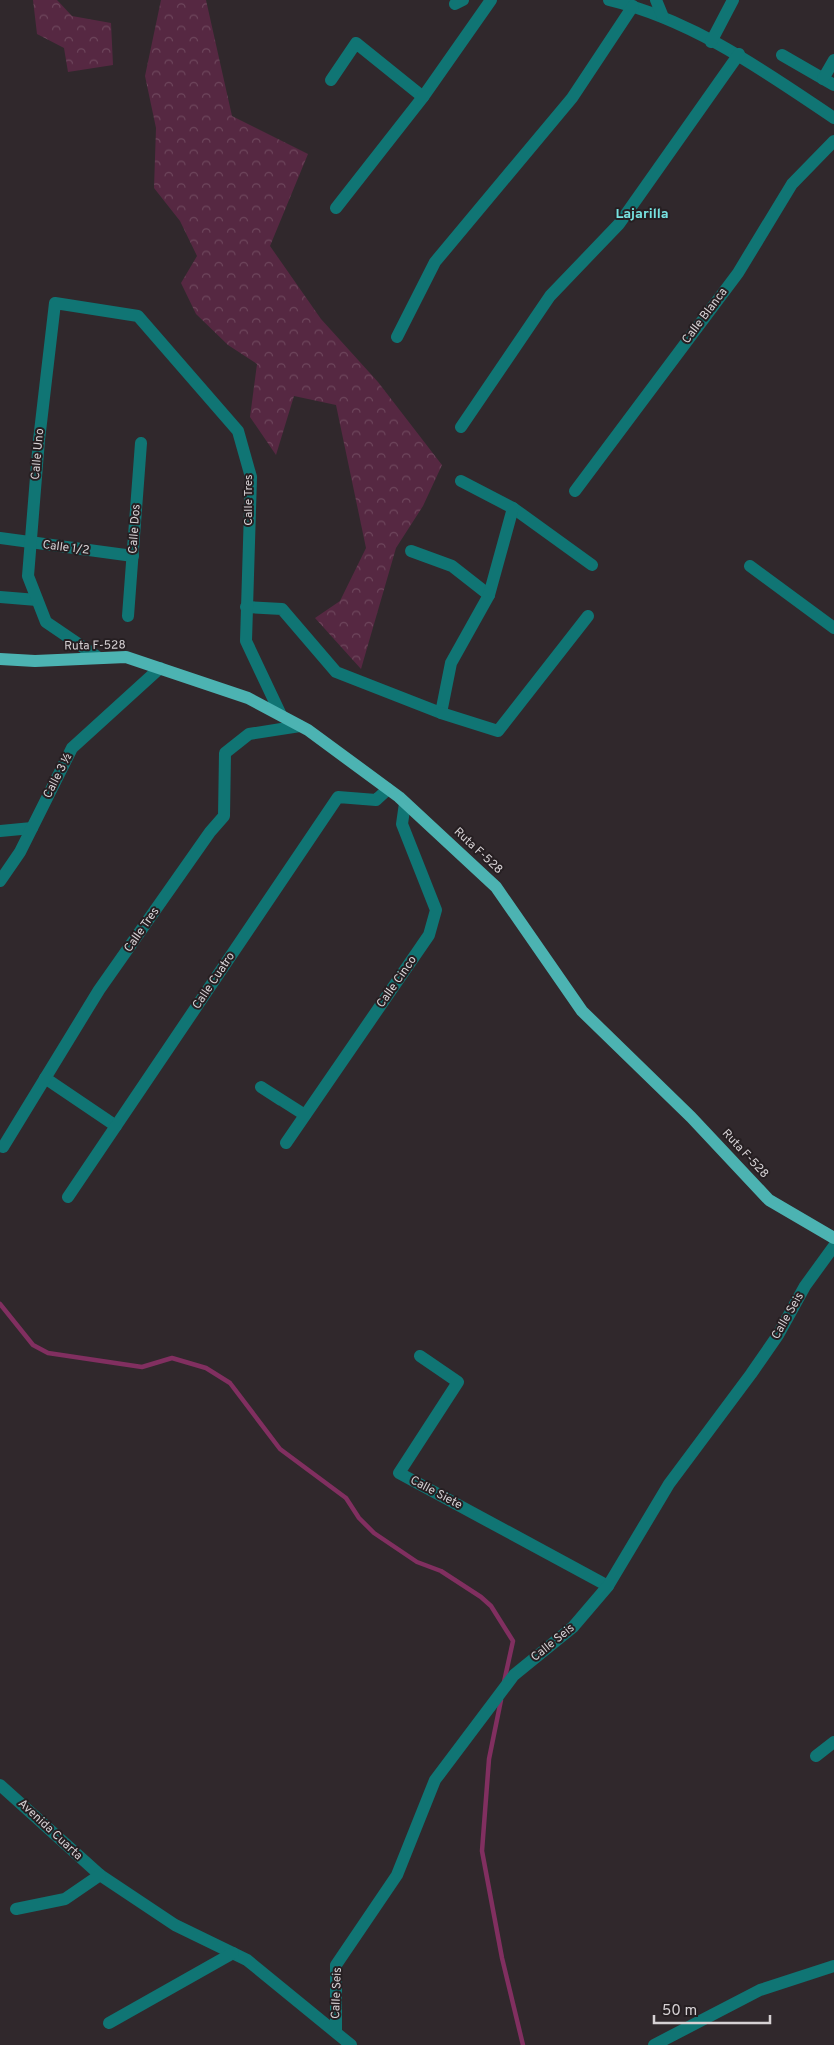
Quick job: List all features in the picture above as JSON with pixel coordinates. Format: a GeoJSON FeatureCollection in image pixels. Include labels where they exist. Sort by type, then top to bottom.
{"type":"FeatureCollection","features":[{"type":"Feature","properties":{"kind":"main road","name":"Ruta F-528"},"geometry":{"type":"LineString","coordinates":[[0,659],[35,661],[126,657],[248,698],[300,726],[388,789],[496,887],[582,1011],[613,1044],[691,1117],[769,1200],[834,1238]]}},
{"type":"Feature","properties":{"kind":"street"},"geometry":{"type":"LineString","coordinates":[[336,208],[423,97],[491,0]]}},
{"type":"Feature","properties":{"kind":"street"},"geometry":{"type":"LineString","coordinates":[[610,0],[663,17],[739,54],[834,118]]}},
{"type":"Feature","properties":{"kind":"street"},"geometry":{"type":"LineString","coordinates":[[656,0],[663,17]]}},
{"type":"Feature","properties":{"kind":"street"},"geometry":{"type":"LineString","coordinates":[[711,42],[733,0]]}},
{"type":"Feature","properties":{"kind":"street"},"geometry":{"type":"LineString","coordinates":[[397,337],[435,262],[572,98],[633,6]]}},
{"type":"Feature","properties":{"kind":"street"},"geometry":{"type":"LineString","coordinates":[[331,80],[356,43],[423,97]]}},
{"type":"Feature","properties":{"kind":"street"},"geometry":{"type":"LineString","coordinates":[[460,427],[550,296],[619,224],[739,54]]}},
{"type":"Feature","properties":{"kind":"street"},"geometry":{"type":"LineString","coordinates":[[782,55],[828,82],[834,60]]}},
{"type":"Feature","properties":{"kind":"street","name":"Calle Blanca"},"geometry":{"type":"LineString","coordinates":[[575,491],[738,273],[792,184],[834,141]]}},
{"type":"Feature","properties":{"kind":"street","name":"Calle Uno"},"geometry":{"type":"LineString","coordinates":[[99,658],[46,622],[28,576],[39,440],[55,303],[138,316]]}},
{"type":"Feature","properties":{"kind":"street","name":"Calle Tres"},"geometry":{"type":"LineString","coordinates":[[138,316],[238,431],[251,477],[246,641],[281,715]]}},
{"type":"Feature","properties":{"kind":"street","name":"Calle Dos"},"geometry":{"type":"LineString","coordinates":[[128,616],[142,443]]}},
{"type":"Feature","properties":{"kind":"street"},"geometry":{"type":"LineString","coordinates":[[461,481],[513,508],[592,565]]}},
{"type":"Feature","properties":{"kind":"street"},"geometry":{"type":"LineString","coordinates":[[441,712],[451,663],[488,595],[513,508]]}},
{"type":"Feature","properties":{"kind":"street","name":"Calle 1/2"},"geometry":{"type":"LineString","coordinates":[[0,538],[31,544],[133,556]]}},
{"type":"Feature","properties":{"kind":"street"},"geometry":{"type":"LineString","coordinates":[[411,551],[452,566],[488,595]]}},
{"type":"Feature","properties":{"kind":"street"},"geometry":{"type":"LineString","coordinates":[[750,566],[834,628]]}},
{"type":"Feature","properties":{"kind":"street"},"geometry":{"type":"LineString","coordinates":[[0,597],[37,600]]}},
{"type":"Feature","properties":{"kind":"street"},"geometry":{"type":"LineString","coordinates":[[246,606],[282,609],[336,672],[441,712],[498,731],[588,616]]}},
{"type":"Feature","properties":{"kind":"street","name":"Calle 3 ½"},"geometry":{"type":"LineString","coordinates":[[0,881],[20,852],[72,748],[160,668]]}},
{"type":"Feature","properties":{"kind":"street","name":"Calle Tres"},"geometry":{"type":"LineString","coordinates":[[3,1147],[99,990],[210,832],[224,816],[225,754],[249,734],[300,726]]}},
{"type":"Feature","properties":{"kind":"street","name":"Calle Cuatro"},"geometry":{"type":"LineString","coordinates":[[68,1196],[338,797],[376,800],[388,789]]}},
{"type":"Feature","properties":{"kind":"street","name":"Calle Cinco"},"geometry":{"type":"LineString","coordinates":[[286,1143],[429,935],[436,910],[402,824],[405,803]]}},
{"type":"Feature","properties":{"kind":"street"},"geometry":{"type":"LineString","coordinates":[[0,830],[32,828]]}},
{"type":"Feature","properties":{"kind":"street"},"geometry":{"type":"LineString","coordinates":[[46,1078],[116,1126]]}},
{"type":"Feature","properties":{"kind":"street"},"geometry":{"type":"LineString","coordinates":[[281,1100],[261,1088],[305,1115]]}},
{"type":"Feature","properties":{"kind":"street","name":"Calle Seis"},"geometry":{"type":"LineString","coordinates":[[336,2031],[336,1965],[397,1875],[435,1780],[514,1675],[573,1627],[608,1586],[669,1484],[778,1335],[805,1286],[834,1246]]}},
{"type":"Feature","properties":{"kind":"street","name":"Calle Siete"},"geometry":{"type":"LineString","coordinates":[[420,1356],[458,1382],[399,1473],[608,1586]]}},
{"type":"Feature","properties":{"kind":"street"},"geometry":{"type":"LineString","coordinates":[[816,1756],[834,1742]]}},
{"type":"Feature","properties":{"kind":"street","name":"Avenida Cuarta"},"geometry":{"type":"LineString","coordinates":[[0,1785],[100,1875],[175,1925],[247,1960],[351,2045]]}},
{"type":"Feature","properties":{"kind":"street"},"geometry":{"type":"LineString","coordinates":[[16,1909],[65,1899],[100,1875]]}},
{"type":"Feature","properties":{"kind":"street"},"geometry":{"type":"LineString","coordinates":[[109,2023],[233,1953]]}},
{"type":"Feature","properties":{"kind":"street"},"geometry":{"type":"LineString","coordinates":[[654,2045],[760,1990],[834,1966]]}},
{"type":"Feature","properties":{"kind":"green space"},"geometry":{"type":"Polygon","coordinates":[[[33,0],[57,0],[72,16],[111,23],[113,65],[68,72],[64,48],[37,34],[33,0]]]}},
{"type":"Feature","properties":{"kind":"green space"},"geometry":{"type":"Polygon","coordinates":[[[161,0],[206,0],[232,116],[308,154],[270,246],[321,319],[378,382],[442,465],[423,506],[396,548],[361,669],[315,618],[340,601],[366,548],[336,405],[294,396],[276,455],[250,417],[257,364],[228,345],[196,314],[181,283],[197,256],[180,221],[154,188],[156,128],[145,76],[161,0]]]}},
{"type":"Feature","properties":{"kind":"waterway"},"geometry":{"type":"LineString","coordinates":[[0,1304],[33,1345],[48,1353],[142,1367],[172,1358],[206,1368],[230,1383],[280,1449],[346,1498],[359,1518],[374,1533],[417,1562],[441,1571],[481,1597],[491,1606],[513,1641],[504,1682]]}},
{"type":"Feature","properties":{"kind":"waterway"},"geometry":{"type":"LineString","coordinates":[[501,1700],[489,1759],[482,1851],[502,1958],[523,2045]]}},
{"type":"Feature","properties":{"kind":"district","name":"Lajarilla"},"geometry":{"type":"Point","coordinates":[642,214]}}]}
